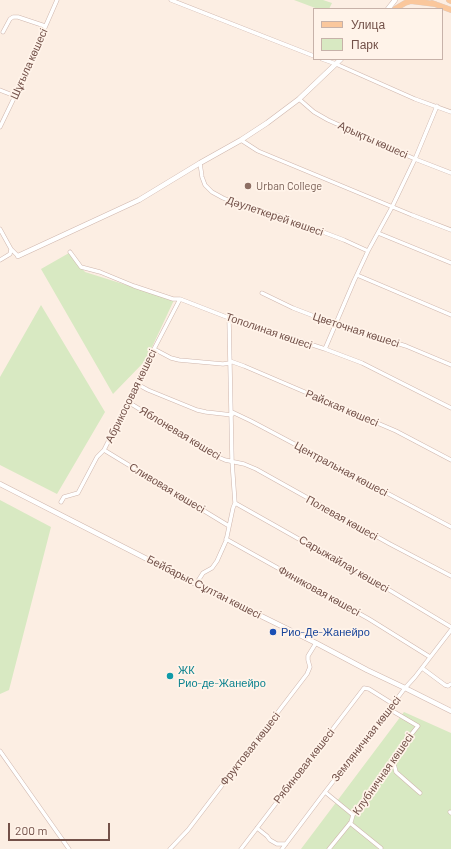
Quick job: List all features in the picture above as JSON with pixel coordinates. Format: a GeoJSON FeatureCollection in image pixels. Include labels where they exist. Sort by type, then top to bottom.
{"type":"FeatureCollection","features":[{"type":"Feature","properties":{"kind":"main road"},"geometry":{"type":"LineString","coordinates":[[425,0],[451,10]]}},
{"type":"Feature","properties":{"kind":"main road"},"geometry":{"type":"LineString","coordinates":[[397,8],[411,1],[435,4]]}},
{"type":"Feature","properties":{"kind":"street","name":"Шұғыла көшесі"},"geometry":{"type":"LineString","coordinates":[[0,127],[57,0]]}},
{"type":"Feature","properties":{"kind":"street"},"geometry":{"type":"LineString","coordinates":[[171,0],[313,56]]}},
{"type":"Feature","properties":{"kind":"street"},"geometry":{"type":"LineString","coordinates":[[389,8],[395,0]]}},
{"type":"Feature","properties":{"kind":"street"},"geometry":{"type":"LineString","coordinates":[[3,32],[10,19],[14,17],[45,26]]}},
{"type":"Feature","properties":{"kind":"street"},"geometry":{"type":"LineString","coordinates":[[325,60],[415,99],[451,112]]}},
{"type":"Feature","properties":{"kind":"street"},"geometry":{"type":"LineString","coordinates":[[0,229],[18,256],[139,200],[267,123],[299,99],[340,60]]}},
{"type":"Feature","properties":{"kind":"street"},"geometry":{"type":"LineString","coordinates":[[0,90],[15,96]]}},
{"type":"Feature","properties":{"kind":"street","name":"Арықты көшесі"},"geometry":{"type":"LineString","coordinates":[[299,99],[314,112],[328,120],[414,159],[451,173]]}},
{"type":"Feature","properties":{"kind":"street"},"geometry":{"type":"LineString","coordinates":[[325,349],[368,251],[392,207],[437,106]]}},
{"type":"Feature","properties":{"kind":"street"},"geometry":{"type":"LineString","coordinates":[[241,140],[258,151],[451,230]]}},
{"type":"Feature","properties":{"kind":"street","name":"Дәулеткерей көшесі"},"geometry":{"type":"LineString","coordinates":[[200,163],[205,185],[212,192],[223,198],[255,211],[277,215],[299,223],[368,251]]}},
{"type":"Feature","properties":{"kind":"street"},"geometry":{"type":"LineString","coordinates":[[378,233],[451,263]]}},
{"type":"Feature","properties":{"kind":"street"},"geometry":{"type":"LineString","coordinates":[[0,260],[10,254],[12,249]]}},
{"type":"Feature","properties":{"kind":"street","name":"Тополиная көшесі"},"geometry":{"type":"LineString","coordinates":[[70,252],[82,267],[100,272],[134,286],[173,299],[180,299],[229,318],[325,349],[362,363],[451,408]]}},
{"type":"Feature","properties":{"kind":"street"},"geometry":{"type":"LineString","coordinates":[[357,275],[451,315]]}},
{"type":"Feature","properties":{"kind":"street","name":"Цветочная көшесі"},"geometry":{"type":"LineString","coordinates":[[262,293],[293,308],[335,324],[406,346],[451,365]]}},
{"type":"Feature","properties":{"kind":"street","name":"Абрикосовая көшесі"},"geometry":{"type":"LineString","coordinates":[[61,502],[64,497],[78,493],[97,457],[104,450],[180,299]]}},
{"type":"Feature","properties":{"kind":"street"},"geometry":{"type":"LineString","coordinates":[[196,584],[203,573],[212,568],[217,561],[226,539],[235,503],[232,462],[229,318]]}},
{"type":"Feature","properties":{"kind":"street"},"geometry":{"type":"LineString","coordinates":[[154,349],[171,358],[179,360],[223,364],[230,362]]}},
{"type":"Feature","properties":{"kind":"street","name":"Райская көшесі"},"geometry":{"type":"LineString","coordinates":[[230,362],[244,366],[396,431],[451,460]]}},
{"type":"Feature","properties":{"kind":"street","name":"Центральная көшесі"},"geometry":{"type":"LineString","coordinates":[[137,384],[197,410],[232,414],[251,421],[451,527]]}},
{"type":"Feature","properties":{"kind":"street","name":"Яблоневая көшесі"},"geometry":{"type":"LineString","coordinates":[[128,402],[218,457],[232,462]]}},
{"type":"Feature","properties":{"kind":"street","name":"Сливовая көшесі"},"geometry":{"type":"LineString","coordinates":[[104,450],[229,526]]}},
{"type":"Feature","properties":{"kind":"street","name":"Полевая көшесі"},"geometry":{"type":"LineString","coordinates":[[232,462],[256,469],[390,544],[451,576]]}},
{"type":"Feature","properties":{"kind":"street","name":"Бейбарыс Сұлтан көшесі"},"geometry":{"type":"LineString","coordinates":[[0,484],[196,584],[451,711]]}},
{"type":"Feature","properties":{"kind":"street","name":"Сарыжайлау көшесі"},"geometry":{"type":"LineString","coordinates":[[235,503],[391,591],[451,629]]}},
{"type":"Feature","properties":{"kind":"street","name":"Финиковая көшесі"},"geometry":{"type":"LineString","coordinates":[[226,539],[368,619],[430,657]]}},
{"type":"Feature","properties":{"kind":"street","name":"Земляничная көшесі"},"geometry":{"type":"LineString","coordinates":[[282,849],[451,629]]}},
{"type":"Feature","properties":{"kind":"street","name":"Фруктовая көшесі"},"geometry":{"type":"LineString","coordinates":[[170,849],[188,830],[307,674],[310,667],[308,656],[316,643]]}},
{"type":"Feature","properties":{"kind":"street"},"geometry":{"type":"LineString","coordinates":[[422,668],[445,685],[448,686],[451,684]]}},
{"type":"Feature","properties":{"kind":"street","name":"Рябиновая көшесі"},"geometry":{"type":"LineString","coordinates":[[241,849],[364,688],[369,689],[393,704]]}},
{"type":"Feature","properties":{"kind":"street","name":"Клубничная көшесі"},"geometry":{"type":"LineString","coordinates":[[329,849],[350,823],[354,815],[418,726],[389,709]]}},
{"type":"Feature","properties":{"kind":"street"},"geometry":{"type":"LineString","coordinates":[[0,752],[69,849]]}},
{"type":"Feature","properties":{"kind":"street"},"geometry":{"type":"LineString","coordinates":[[393,760],[396,772],[420,793]]}},
{"type":"Feature","properties":{"kind":"street"},"geometry":{"type":"LineString","coordinates":[[325,792],[354,815]]}},
{"type":"Feature","properties":{"kind":"street"},"geometry":{"type":"LineString","coordinates":[[350,823],[381,848]]}},
{"type":"Feature","properties":{"kind":"street"},"geometry":{"type":"LineString","coordinates":[[257,828],[270,840],[277,844],[286,844]]}},
{"type":"Feature","properties":{"kind":"green space"},"geometry":{"type":"Polygon","coordinates":[[[294,0],[323,0],[332,3],[330,8],[315,8],[294,0]]]}},
{"type":"Feature","properties":{"kind":"green space"},"geometry":{"type":"Polygon","coordinates":[[[69,253],[85,272],[174,300],[146,360],[113,394],[41,269],[69,253]]]}},
{"type":"Feature","properties":{"kind":"green space"},"geometry":{"type":"Polygon","coordinates":[[[41,305],[105,412],[57,494],[0,465],[0,377],[41,305]]]}},
{"type":"Feature","properties":{"kind":"green space"},"geometry":{"type":"Polygon","coordinates":[[[0,500],[51,527],[9,690],[0,694],[0,500]]]}},
{"type":"Feature","properties":{"kind":"green space"},"geometry":{"type":"Polygon","coordinates":[[[404,712],[451,733],[451,849],[301,849],[404,712]]]}},
{"type":"Feature","properties":{"kind":"place","name":"Urban College"},"geometry":{"type":"Point","coordinates":[248,186]}},
{"type":"Feature","properties":{"kind":"place","name":"Рио-Де-Жанейро"},"geometry":{"type":"Point","coordinates":[273,632]}},
{"type":"Feature","properties":{"kind":"place","name":"ЖК Рио-де-Жанейро"},"geometry":{"type":"Point","coordinates":[170,676]}}]}
